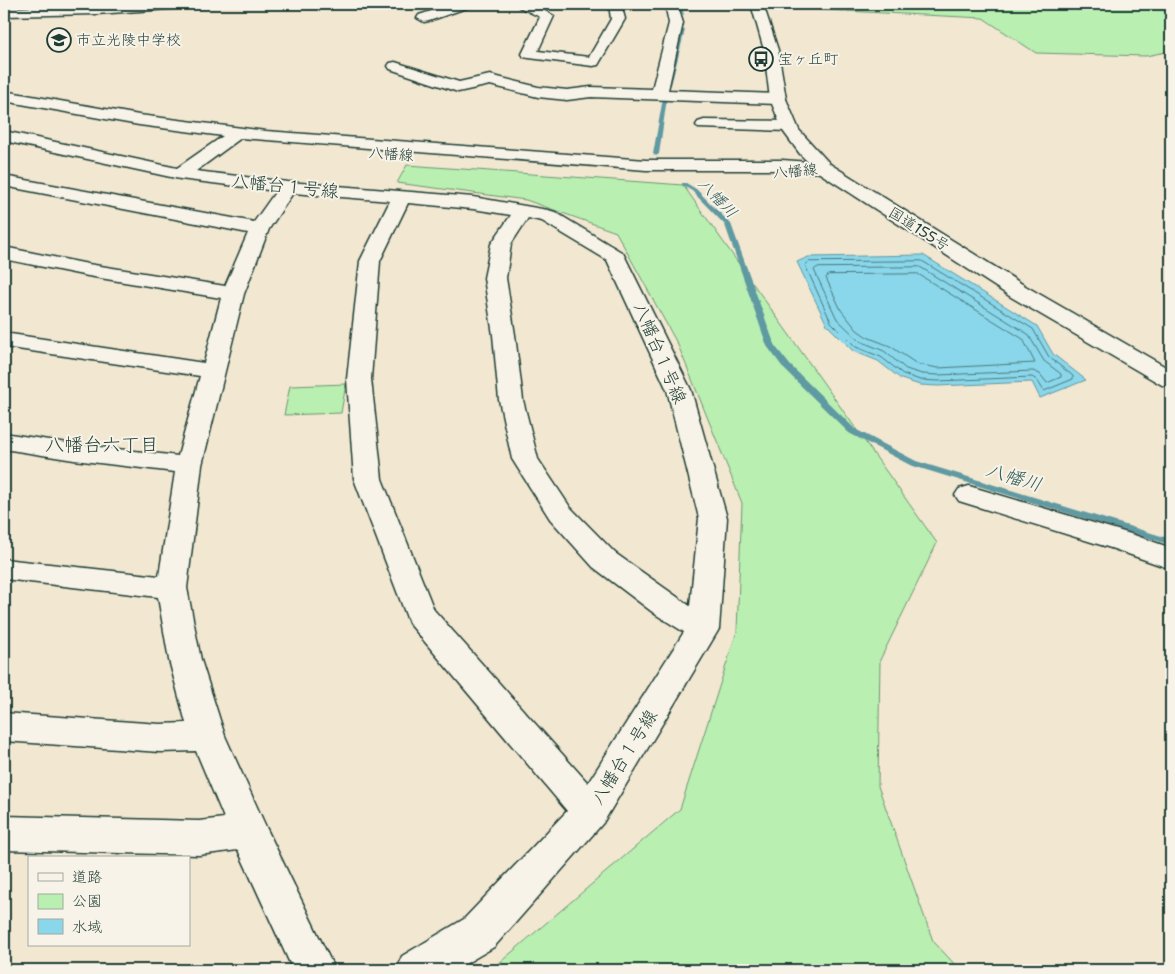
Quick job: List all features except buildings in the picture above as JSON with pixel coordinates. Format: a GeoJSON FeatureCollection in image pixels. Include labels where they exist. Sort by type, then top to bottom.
{"type":"FeatureCollection","features":[{"type":"Feature","properties":{"kind":"main road"},"geometry":{"type":"LineString","coordinates":[[9,12],[32,4]]}},
{"type":"Feature","properties":{"kind":"main road"},"geometry":{"type":"LineString","coordinates":[[9,12],[119,9],[184,4]]}},
{"type":"Feature","properties":{"kind":"main road"},"geometry":{"type":"LineString","coordinates":[[424,18],[466,4]]}},
{"type":"Feature","properties":{"kind":"main road"},"geometry":{"type":"LineString","coordinates":[[523,4],[547,16],[529,54],[593,62],[618,19],[615,4]]}},
{"type":"Feature","properties":{"kind":"main road"},"geometry":{"type":"LineString","coordinates":[[659,94],[676,23],[671,4]]}},
{"type":"Feature","properties":{"kind":"main road","name":"国道155号"},"geometry":{"type":"LineString","coordinates":[[757,4],[771,50],[778,99],[789,126],[806,150],[824,168],[1019,292],[1171,380]]}},
{"type":"Feature","properties":{"kind":"main road"},"geometry":{"type":"LineString","coordinates":[[395,66],[458,87],[490,80],[538,92],[567,95],[591,92],[778,99]]}},
{"type":"Feature","properties":{"kind":"main road","name":"八幡線"},"geometry":{"type":"LineString","coordinates":[[4,96],[232,137]]}},
{"type":"Feature","properties":{"kind":"main road","name":"八幡線"},"geometry":{"type":"LineString","coordinates":[[4,106],[232,137],[661,174],[793,172],[824,168]]}},
{"type":"Feature","properties":{"kind":"main road"},"geometry":{"type":"LineString","coordinates":[[704,126],[789,126]]}},
{"type":"Feature","properties":{"kind":"main road","name":"八幡台１号線"},"geometry":{"type":"LineString","coordinates":[[4,136],[180,174],[288,188],[473,203],[548,216],[616,257],[679,390],[713,518],[703,629],[590,812],[478,933],[418,970]]}},
{"type":"Feature","properties":{"kind":"main road"},"geometry":{"type":"LineString","coordinates":[[180,174],[232,137]]}},
{"type":"Feature","properties":{"kind":"main road"},"geometry":{"type":"LineString","coordinates":[[4,155],[31,143]]}},
{"type":"Feature","properties":{"kind":"main road"},"geometry":{"type":"LineString","coordinates":[[4,181],[258,230]]}},
{"type":"Feature","properties":{"kind":"main road"},"geometry":{"type":"LineString","coordinates":[[288,188],[258,230],[233,294],[189,465],[172,588],[185,660],[207,736],[249,832],[314,970]]}},
{"type":"Feature","properties":{"kind":"main road"},"geometry":{"type":"LineString","coordinates":[[401,197],[370,261],[359,379],[368,479],[420,615],[590,812]]}},
{"type":"Feature","properties":{"kind":"main road"},"geometry":{"type":"LineString","coordinates":[[523,212],[501,244],[495,278],[504,335],[506,370],[525,459],[560,513],[604,560],[666,606],[703,629]]}},
{"type":"Feature","properties":{"kind":"main road"},"geometry":{"type":"LineString","coordinates":[[4,253],[88,270],[233,294]]}},
{"type":"Feature","properties":{"kind":"main road"},"geometry":{"type":"LineString","coordinates":[[4,340],[212,371]]}},
{"type":"Feature","properties":{"kind":"main road"},"geometry":{"type":"LineString","coordinates":[[4,441],[74,452],[189,465]]}},
{"type":"Feature","properties":{"kind":"main road"},"geometry":{"type":"LineString","coordinates":[[969,495],[1124,542],[1171,559]]}},
{"type":"Feature","properties":{"kind":"main road"},"geometry":{"type":"LineString","coordinates":[[4,569],[172,588]]}},
{"type":"Feature","properties":{"kind":"main road"},"geometry":{"type":"LineString","coordinates":[[4,727],[160,738],[207,736]]}},
{"type":"Feature","properties":{"kind":"main road"},"geometry":{"type":"LineString","coordinates":[[4,833],[199,838],[249,832]]}},
{"type":"Feature","properties":{"kind":"green space"},"geometry":{"type":"Polygon","coordinates":[[[783,4],[1171,4],[1171,51],[1146,56],[1036,53],[983,18],[784,8],[783,4]]]}},
{"type":"Feature","properties":{"kind":"green space"},"geometry":{"type":"Polygon","coordinates":[[[407,165],[683,185],[937,543],[880,660],[878,786],[933,941],[960,970],[491,970],[680,809],[737,631],[742,503],[678,345],[616,232],[526,200],[397,183],[407,165]]]}},
{"type":"Feature","properties":{"kind":"green space"},"geometry":{"type":"Polygon","coordinates":[[[346,384],[341,413],[284,415],[290,386],[346,384]]]}},
{"type":"Feature","properties":{"kind":"water"},"geometry":{"type":"Polygon","coordinates":[[[923,255],[1037,326],[1053,354],[1086,380],[1040,398],[1032,382],[938,386],[920,385],[901,379],[878,361],[853,351],[827,325],[797,262],[808,257],[923,255]]]}},
{"type":"Feature","properties":{"kind":"waterway","name":"八幡川"},"geometry":{"type":"LineString","coordinates":[[679,4],[683,14]]}},
{"type":"Feature","properties":{"kind":"waterway","name":"八幡川"},"geometry":{"type":"LineString","coordinates":[[669,85],[683,30]]}},
{"type":"Feature","properties":{"kind":"waterway","name":"八幡川"},"geometry":{"type":"LineString","coordinates":[[656,154],[665,98]]}},
{"type":"Feature","properties":{"kind":"waterway","name":"八幡川"},"geometry":{"type":"LineString","coordinates":[[684,184],[694,190],[728,224],[771,346],[787,367],[852,431],[913,463],[1171,542]]}},
{"type":"Feature","properties":{"kind":"place","name":"市立光陵中学校"},"geometry":{"type":"Point","coordinates":[59,40]}},
{"type":"Feature","properties":{"kind":"place","name":"宝ヶ丘町"},"geometry":{"type":"Point","coordinates":[761,59]}},
{"type":"Feature","properties":{"kind":"district","name":"八幡台六丁目"},"geometry":{"type":"Point","coordinates":[102,444]}}]}
